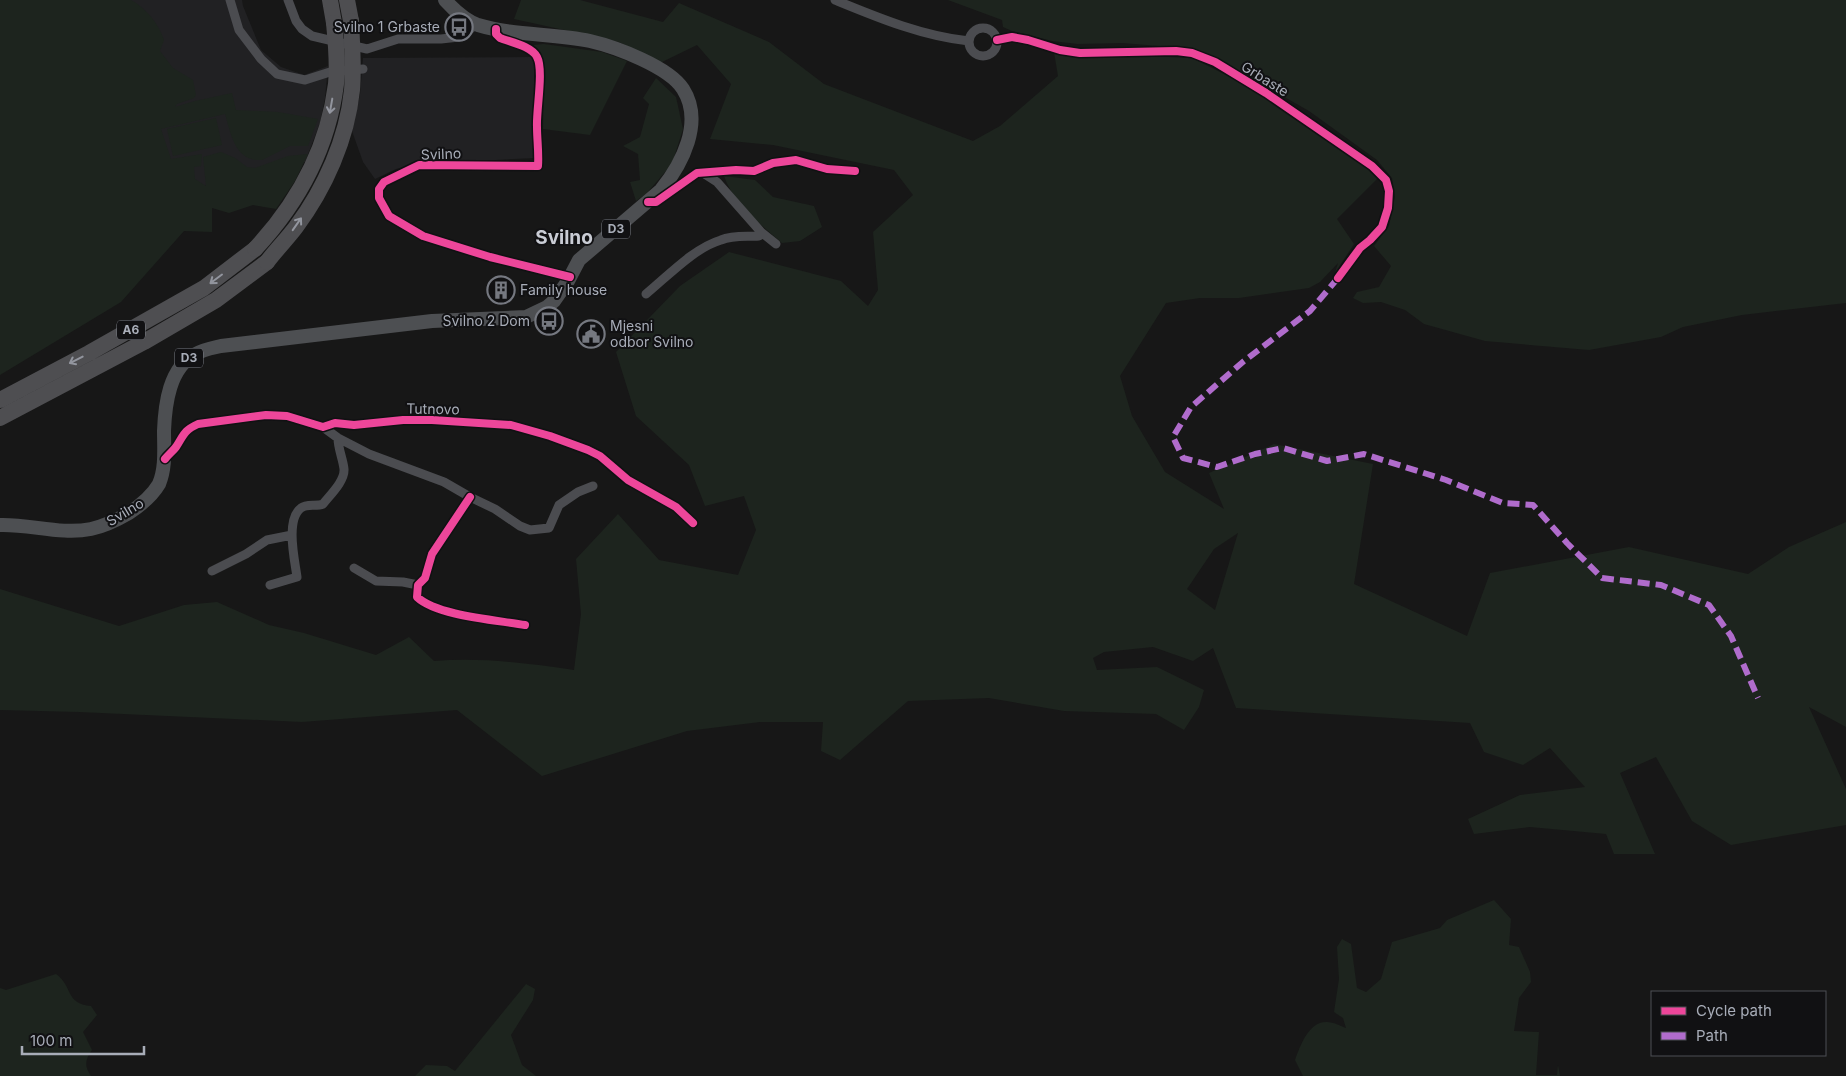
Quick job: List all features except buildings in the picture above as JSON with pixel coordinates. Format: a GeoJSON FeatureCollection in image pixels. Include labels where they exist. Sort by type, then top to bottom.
{"type":"FeatureCollection","features":[{"type":"Feature","properties":{"kind":"highway","name":"A6"},"geometry":{"type":"LineString","coordinates":[[0,400],[89,354],[204,288],[255,250],[273,230],[297,197],[318,155],[330,116],[336,84],[337,56],[330,0]]}},
{"type":"Feature","properties":{"kind":"highway","name":"A6"},"geometry":{"type":"LineString","coordinates":[[0,418],[144,342],[216,300],[266,262],[301,219],[317,194],[334,160],[345,124],[352,91],[353,53],[351,21],[347,0]]}},
{"type":"Feature","properties":{"kind":"main road","name":"Svilno"},"geometry":{"type":"LineString","coordinates":[[0,525],[12,524],[58,531],[82,531],[109,523],[136,509],[147,500],[159,483],[165,459],[166,413],[172,382],[182,365],[195,354],[221,346],[432,321],[526,317],[547,307],[554,301],[576,264],[586,252],[648,202],[672,176],[682,159],[688,140],[691,126],[690,105],[684,90],[664,72],[616,48],[589,41],[496,29],[476,24],[459,15],[444,0]]}},
{"type":"Feature","properties":{"kind":"street"},"geometry":{"type":"LineString","coordinates":[[230,0],[239,30],[261,59],[277,74],[305,80],[330,72],[363,69]]}},
{"type":"Feature","properties":{"kind":"street"},"geometry":{"type":"LineString","coordinates":[[288,0],[296,21],[302,29],[312,36],[367,49],[398,39],[459,37],[476,24]]}},
{"type":"Feature","properties":{"kind":"street"},"geometry":{"type":"LineString","coordinates":[[835,0],[919,32],[969,41],[975,54],[984,56],[993,53],[998,40]]}},
{"type":"Feature","properties":{"kind":"street","name":"Grbaste"},"geometry":{"type":"LineString","coordinates":[[969,41],[973,32],[985,28],[993,32],[998,40],[1012,37],[1060,50],[1080,53],[1176,51],[1192,53],[1215,62],[1266,92],[1372,166],[1386,180],[1389,191],[1388,208],[1382,227],[1360,248],[1338,278]]}},
{"type":"Feature","properties":{"kind":"street","name":"Svilno"},"geometry":{"type":"LineString","coordinates":[[496,29],[496,34],[500,38],[531,50],[537,56],[539,72],[536,128],[539,150],[538,166],[419,165],[384,182],[379,189],[379,198],[390,216],[423,236],[490,257],[570,277]]}},
{"type":"Feature","properties":{"kind":"street","name":"Svilno"},"geometry":{"type":"LineString","coordinates":[[648,202],[656,202],[697,173],[729,170],[754,171],[773,162],[796,160],[827,169],[855,171]]}},
{"type":"Feature","properties":{"kind":"street"},"geometry":{"type":"LineString","coordinates":[[703,173],[717,182],[761,232],[776,244]]}},
{"type":"Feature","properties":{"kind":"street"},"geometry":{"type":"LineString","coordinates":[[646,294],[706,246],[721,239],[759,236],[761,232]]}},
{"type":"Feature","properties":{"kind":"street","name":"Tutnovo"},"geometry":{"type":"LineString","coordinates":[[165,459],[188,428],[204,423],[275,415],[286,416],[323,427],[338,438],[395,464],[444,482],[530,530],[549,528],[559,505],[567,498],[593,486]]}},
{"type":"Feature","properties":{"kind":"street","name":"Tutnovo"},"geometry":{"type":"LineString","coordinates":[[323,427],[335,424],[354,425],[403,420],[511,425],[550,436],[600,456],[628,480],[676,507],[693,523]]}},
{"type":"Feature","properties":{"kind":"street"},"geometry":{"type":"LineString","coordinates":[[270,585],[297,577],[292,535],[296,514],[306,506],[320,506],[323,504],[342,478],[344,469],[338,446],[338,438]]}},
{"type":"Feature","properties":{"kind":"street"},"geometry":{"type":"LineString","coordinates":[[470,498],[432,554],[425,578],[418,586],[417,597],[426,604],[458,614],[525,625]]}},
{"type":"Feature","properties":{"kind":"street"},"geometry":{"type":"LineString","coordinates":[[212,571],[246,554],[267,540],[292,535]]}},
{"type":"Feature","properties":{"kind":"street"},"geometry":{"type":"LineString","coordinates":[[354,568],[376,581],[403,582],[418,586]]}},
{"type":"Feature","properties":{"kind":"shaded area"},"geometry":{"type":"Polygon","coordinates":[[[0,0],[131,0],[147,12],[159,28],[164,40],[160,51],[173,68],[193,80],[196,95],[194,98],[177,104],[175,107],[232,93],[236,110],[278,112],[318,119],[308,146],[290,146],[262,160],[253,159],[240,152],[232,138],[225,114],[161,129],[171,159],[202,154],[201,166],[194,167],[195,179],[206,186],[203,157],[221,152],[235,158],[247,167],[255,168],[288,156],[308,154],[295,181],[276,209],[253,205],[229,213],[212,208],[212,232],[184,231],[121,302],[0,375],[0,0]]]}},
{"type":"Feature","properties":{"kind":"shaded area"},"geometry":{"type":"Polygon","coordinates":[[[100,0],[242,0],[261,50],[281,67],[304,75],[328,66],[320,123],[305,162],[196,188],[168,165],[165,144],[130,21],[100,0]]]}},
{"type":"Feature","properties":{"kind":"shaded area"},"geometry":{"type":"Polygon","coordinates":[[[521,0],[580,0],[663,22],[679,3],[769,42],[824,84],[973,141],[1000,126],[1058,76],[1054,52],[1192,58],[1252,88],[1371,170],[1378,178],[1337,219],[1354,244],[1335,273],[1338,263],[1320,282],[1309,288],[1239,298],[1200,298],[1166,303],[1120,376],[1132,416],[1165,472],[1224,509],[1209,473],[1274,444],[1373,464],[1354,584],[1467,636],[1490,573],[1629,547],[1748,574],[1789,547],[1846,522],[1846,727],[1809,707],[1846,789],[1846,825],[1731,845],[1692,821],[1656,757],[1620,773],[1655,854],[1614,854],[1606,834],[1530,827],[1474,834],[1468,819],[1520,795],[1585,787],[1550,748],[1523,765],[1484,752],[1470,723],[1236,708],[1213,648],[1193,661],[1153,647],[1104,652],[1093,658],[1097,670],[1157,667],[1204,690],[1199,707],[1184,730],[1156,714],[1064,711],[989,698],[908,701],[840,760],[821,751],[823,722],[760,722],[687,731],[542,776],[457,710],[302,722],[0,710],[0,589],[119,626],[184,605],[217,602],[269,625],[304,633],[376,655],[409,637],[434,661],[487,660],[574,670],[581,614],[576,559],[618,514],[659,560],[738,575],[756,530],[744,496],[705,506],[689,465],[636,416],[616,352],[680,286],[729,252],[841,281],[868,306],[878,290],[873,232],[913,195],[894,170],[773,145],[710,139],[731,84],[697,45],[660,63],[619,42],[514,19],[521,0]],[[1238,533],[1214,549],[1187,589],[1215,610],[1238,533]]]}},
{"type":"Feature","properties":{"kind":"shaded area"},"geometry":{"type":"Polygon","coordinates":[[[948,0],[1846,0],[1846,303],[1742,315],[1683,327],[1661,337],[1589,350],[1485,341],[1424,324],[1405,310],[1381,302],[1363,303],[1353,298],[1357,292],[1379,287],[1391,266],[1374,246],[1389,226],[1395,197],[1392,178],[1377,160],[1309,111],[1220,60],[1193,49],[1123,43],[1078,44],[1052,41],[1012,31],[1003,27],[1002,20],[948,0]]]}},
{"type":"Feature","properties":{"kind":"shaded area"},"geometry":{"type":"Polygon","coordinates":[[[544,44],[602,52],[627,61],[590,135],[543,129],[544,65],[541,53],[533,45],[544,44]]]}},
{"type":"Feature","properties":{"kind":"shaded area"},"geometry":{"type":"Polygon","coordinates":[[[531,57],[534,64],[535,158],[423,162],[396,169],[375,179],[363,162],[352,131],[360,94],[363,58],[531,57]]]}},
{"type":"Feature","properties":{"kind":"shaded area"},"geometry":{"type":"Polygon","coordinates":[[[656,78],[676,97],[683,129],[672,164],[646,194],[636,201],[630,182],[640,180],[638,154],[623,146],[640,137],[649,104],[643,98],[656,78]]]}},
{"type":"Feature","properties":{"kind":"shaded area"},"geometry":{"type":"Polygon","coordinates":[[[216,118],[222,145],[173,156],[167,129],[216,118]]]}},
{"type":"Feature","properties":{"kind":"shaded area"},"geometry":{"type":"Polygon","coordinates":[[[724,176],[755,180],[773,197],[814,206],[822,227],[800,241],[782,243],[756,221],[741,204],[728,186],[724,176]]]}},
{"type":"Feature","properties":{"kind":"shaded area"},"geometry":{"type":"Polygon","coordinates":[[[1494,900],[1511,919],[1509,945],[1519,947],[1530,972],[1531,982],[1519,998],[1514,1031],[1539,1032],[1536,1075],[1557,1075],[1558,1065],[1560,1076],[1303,1076],[1295,1060],[1310,1030],[1321,1023],[1327,1022],[1346,1028],[1343,1018],[1334,1012],[1339,979],[1337,947],[1342,939],[1351,944],[1357,988],[1366,992],[1381,979],[1392,942],[1440,928],[1447,920],[1494,900]]]}},
{"type":"Feature","properties":{"kind":"shaded area"},"geometry":{"type":"Polygon","coordinates":[[[56,974],[77,1002],[91,1006],[97,1015],[83,1032],[92,1050],[86,1063],[91,1076],[0,1076],[0,988],[6,990],[56,974]]]}},
{"type":"Feature","properties":{"kind":"shaded area"},"geometry":{"type":"Polygon","coordinates":[[[526,984],[535,989],[533,1000],[511,1035],[522,1065],[536,1076],[415,1076],[426,1065],[447,1066],[455,1071],[526,984]]]}},
{"type":"Feature","properties":{"kind":"marked path"},"geometry":{"type":"LineString","coordinates":[[1338,278],[1310,311],[1244,361],[1191,407],[1173,437],[1183,458],[1217,467],[1255,454],[1283,448],[1327,461],[1364,454],[1446,480],[1503,503],[1533,505],[1602,578],[1661,585],[1709,605],[1731,636],[1758,698]]}},
{"type":"Feature","properties":{"kind":"cycle path"},"geometry":{"type":"LineString","coordinates":[[496,29],[496,34],[500,38],[531,50],[539,63],[538,166],[419,165],[384,182],[379,189],[379,198],[389,216],[423,236],[490,257],[570,277]]}},
{"type":"Feature","properties":{"kind":"cycle path"},"geometry":{"type":"LineString","coordinates":[[997,40],[1012,37],[1060,50],[1080,53],[1176,51],[1192,53],[1215,62],[1266,93],[1372,166],[1386,180],[1389,191],[1388,208],[1382,227],[1360,248],[1338,278]]}},
{"type":"Feature","properties":{"kind":"cycle path"},"geometry":{"type":"LineString","coordinates":[[648,202],[656,202],[697,173],[736,170],[754,171],[773,163],[796,160],[827,169],[855,171]]}},
{"type":"Feature","properties":{"kind":"cycle path"},"geometry":{"type":"LineString","coordinates":[[165,459],[187,431],[198,424],[266,415],[287,416],[323,427],[335,423],[354,425],[403,420],[511,425],[550,436],[600,456],[628,480],[676,507],[693,523]]}},
{"type":"Feature","properties":{"kind":"cycle path"},"geometry":{"type":"LineString","coordinates":[[470,497],[432,554],[425,578],[418,585],[417,597],[438,609],[453,613],[525,625]]}},
{"type":"Feature","properties":{"kind":"place","name":"Svilno 1 Grbaste"},"geometry":{"type":"Point","coordinates":[459,27]}},
{"type":"Feature","properties":{"kind":"place","name":"Family house"},"geometry":{"type":"Point","coordinates":[501,290]}},
{"type":"Feature","properties":{"kind":"place","name":"Svilno 2 Dom"},"geometry":{"type":"Point","coordinates":[549,321]}},
{"type":"Feature","properties":{"kind":"place","name":"Mjesni odbor Svilno"},"geometry":{"type":"Point","coordinates":[591,334]}},
{"type":"Feature","properties":{"kind":"district","name":"Svilno"},"geometry":{"type":"Point","coordinates":[564,237]}}]}
